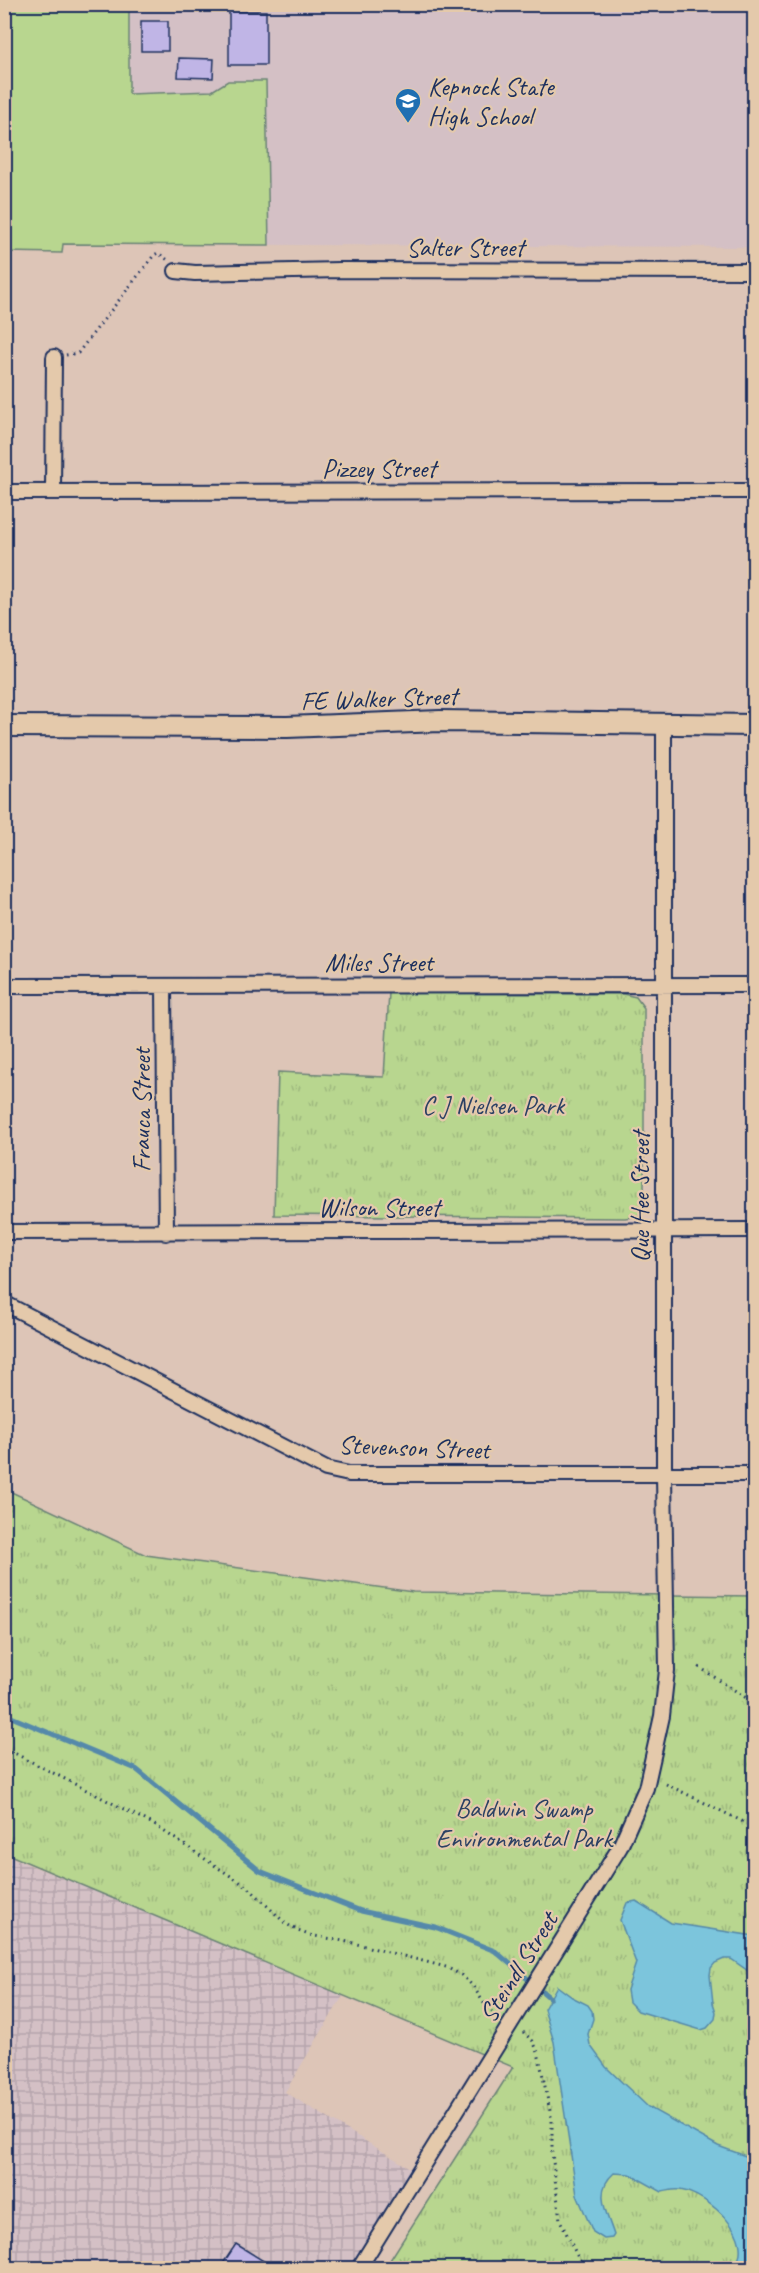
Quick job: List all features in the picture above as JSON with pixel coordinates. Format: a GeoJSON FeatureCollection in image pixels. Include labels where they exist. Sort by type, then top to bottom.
{"type":"FeatureCollection","features":[{"type":"Feature","properties":{"kind":"main road","name":"FE Walker Street"},"geometry":{"type":"LineString","coordinates":[[4,726],[287,727],[440,721],[754,725]]}},
{"type":"Feature","properties":{"kind":"street","name":"Salter Street"},"geometry":{"type":"LineString","coordinates":[[176,271],[195,273],[340,270],[754,271]]}},
{"type":"Feature","properties":{"kind":"street"},"geometry":{"type":"LineString","coordinates":[[53,492],[54,357]]}},
{"type":"Feature","properties":{"kind":"street","name":"Pizzey Street"},"geometry":{"type":"LineString","coordinates":[[4,492],[754,491]]}},
{"type":"Feature","properties":{"kind":"street","name":"Que Hee Street"},"geometry":{"type":"LineString","coordinates":[[664,724],[664,1474],[667,1670]]}},
{"type":"Feature","properties":{"kind":"street","name":"Miles Street"},"geometry":{"type":"LineString","coordinates":[[4,986],[754,985]]}},
{"type":"Feature","properties":{"kind":"street","name":"Frauca Street"},"geometry":{"type":"LineString","coordinates":[[164,986],[166,1233]]}},
{"type":"Feature","properties":{"kind":"street","name":"Wilson Street"},"geometry":{"type":"LineString","coordinates":[[4,1233],[754,1230]]}},
{"type":"Feature","properties":{"kind":"street","name":"Stevenson Street"},"geometry":{"type":"LineString","coordinates":[[4,1303],[326,1469],[338,1472],[349,1474],[754,1474]]}},
{"type":"Feature","properties":{"kind":"street","name":"Steindl Street"},"geometry":{"type":"LineString","coordinates":[[359,2268],[620,1847],[646,1788],[662,1716],[667,1670]]}},
{"type":"Feature","properties":{"kind":"path"},"geometry":{"type":"LineString","coordinates":[[54,357],[78,353],[154,255],[162,255],[176,271]]}},
{"type":"Feature","properties":{"kind":"path"},"geometry":{"type":"LineString","coordinates":[[699,1667],[754,1703]]}},
{"type":"Feature","properties":{"kind":"path"},"geometry":{"type":"LineString","coordinates":[[4,1751],[16,1754],[153,1824],[250,1889],[285,1923],[298,1931],[446,1966],[461,1975],[472,1986],[487,2008],[497,2016]]}},
{"type":"Feature","properties":{"kind":"path"},"geometry":{"type":"LineString","coordinates":[[666,1784],[754,1827]]}},
{"type":"Feature","properties":{"kind":"path"},"geometry":{"type":"LineString","coordinates":[[525,2033],[533,2041],[538,2052],[552,2121],[552,2153],[560,2220],[583,2268]]}},
{"type":"Feature","properties":{"kind":"shaded area","name":"Kepnock State High School"},"geometry":{"type":"Polygon","coordinates":[[[60,5],[754,5],[754,247],[62,244],[60,5]]]}},
{"type":"Feature","properties":{"kind":"shaded area"},"geometry":{"type":"Polygon","coordinates":[[[4,1855],[98,1892],[343,1996],[285,2092],[418,2173],[358,2268],[5,2268],[4,1855]]]}},
{"type":"Feature","properties":{"kind":"green space"},"geometry":{"type":"Polygon","coordinates":[[[5,4],[129,5],[129,94],[212,91],[228,81],[266,81],[269,245],[63,244],[62,253],[5,252],[5,4]]]}},
{"type":"Feature","properties":{"kind":"green space","name":"C J Nielsen Park"},"geometry":{"type":"Polygon","coordinates":[[[389,993],[623,994],[636,997],[644,1008],[644,1210],[639,1216],[625,1218],[274,1215],[278,1072],[384,1077],[389,993]]]}},
{"type":"Feature","properties":{"kind":"green space","name":"Baldwin Swamp Environmental Park"},"geometry":{"type":"Polygon","coordinates":[[[5,1489],[146,1555],[413,1592],[754,1596],[754,2268],[385,2268],[513,2067],[5,1853],[5,1489]]]}},
{"type":"Feature","properties":{"kind":"water"},"geometry":{"type":"Polygon","coordinates":[[[636,1901],[671,1923],[754,1936],[754,1975],[731,1959],[715,1963],[711,1968],[713,2003],[716,2012],[715,2019],[707,2028],[701,2030],[638,2011],[629,2002],[627,1990],[636,1963],[620,1920],[627,1903],[636,1901]]]}},
{"type":"Feature","properties":{"kind":"water"},"geometry":{"type":"Polygon","coordinates":[[[557,1986],[588,2005],[593,2019],[588,2034],[590,2045],[606,2067],[648,2107],[718,2146],[754,2159],[754,2268],[733,2268],[739,2256],[740,2244],[727,2220],[716,2209],[691,2193],[678,2190],[662,2192],[630,2174],[614,2173],[604,2187],[605,2210],[614,2235],[612,2238],[604,2239],[593,2232],[577,2195],[554,2042],[544,2009],[557,1986]]]}},
{"type":"Feature","properties":{"kind":"building"},"geometry":{"type":"Polygon","coordinates":[[[229,11],[266,11],[266,65],[229,65],[229,11]]]}},
{"type":"Feature","properties":{"kind":"building"},"geometry":{"type":"Polygon","coordinates":[[[141,21],[168,21],[168,51],[141,51],[141,21]]]}},
{"type":"Feature","properties":{"kind":"building"},"geometry":{"type":"Polygon","coordinates":[[[179,58],[214,59],[213,78],[178,77],[179,58]]]}},
{"type":"Feature","properties":{"kind":"building"},"geometry":{"type":"Polygon","coordinates":[[[236,2244],[275,2268],[220,2268],[236,2244]]]}},
{"type":"Feature","properties":{"kind":"waterway"},"geometry":{"type":"LineString","coordinates":[[4,1714],[136,1769],[260,1871],[361,1911],[435,1927],[495,1951],[550,1998]]}},
{"type":"Feature","properties":{"kind":"place","name":"Kepnock State High School"},"geometry":{"type":"Point","coordinates":[408,124]}}]}
